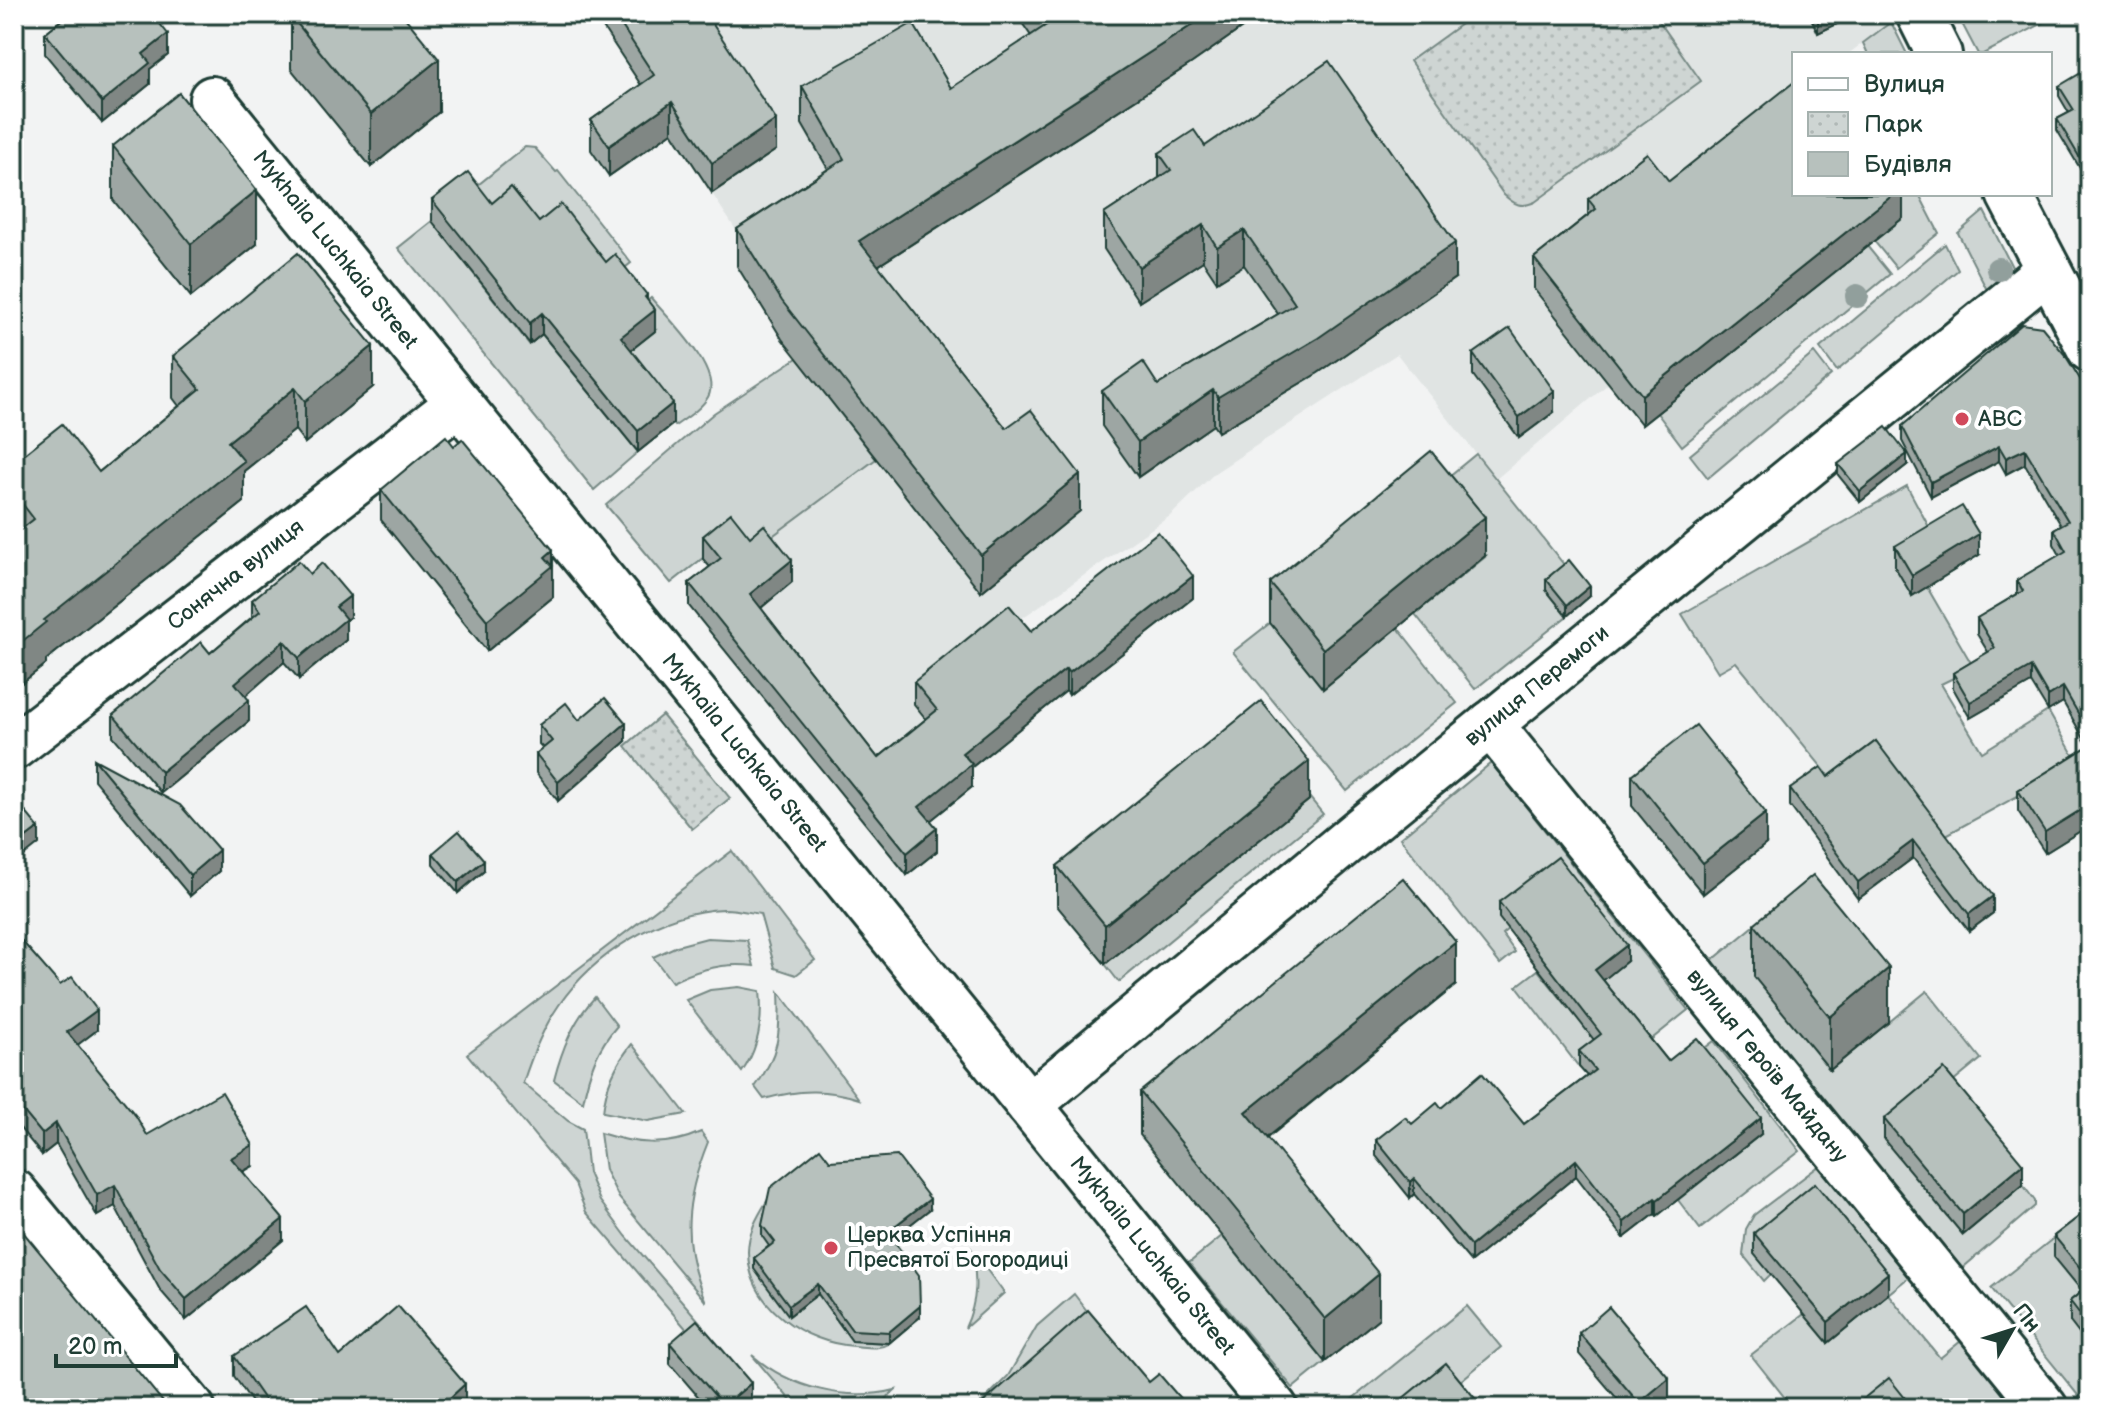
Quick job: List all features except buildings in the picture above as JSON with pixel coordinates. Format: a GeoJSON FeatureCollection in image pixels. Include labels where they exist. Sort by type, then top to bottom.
{"type":"FeatureCollection","features":[{"type":"Feature","properties":{"kind":"main road"},"geometry":{"type":"LineString","coordinates":[[1919,14],[1938,52]]}},
{"type":"Feature","properties":{"kind":"main road","name":"Mykhaila Luchkaia Street"},"geometry":{"type":"LineString","coordinates":[[212,99],[1029,1105],[1261,1403]]}},
{"type":"Feature","properties":{"kind":"main road"},"geometry":{"type":"LineString","coordinates":[[2010,196],[2090,349]]}},
{"type":"Feature","properties":{"kind":"main road","name":"вулиця Перемоги"},"geometry":{"type":"LineString","coordinates":[[1029,1105],[1490,724],[2048,270]]}},
{"type":"Feature","properties":{"kind":"main road","name":"Сонячна вулиця"},"geometry":{"type":"LineString","coordinates":[[14,747],[459,403]]}},
{"type":"Feature","properties":{"kind":"main road","name":"вулиця Героїв Майдану"},"geometry":{"type":"LineString","coordinates":[[1490,724],[2045,1408]]}},
{"type":"Feature","properties":{"kind":"main road"},"geometry":{"type":"LineString","coordinates":[[14,1192],[192,1408]]}},
{"type":"Feature","properties":{"kind":"shaded area"},"geometry":{"type":"Polygon","coordinates":[[[594,14],[1888,14],[1891,22],[1851,52],[1792,52],[1792,196],[1885,196],[1903,218],[1642,425],[1608,384],[1496,479],[1397,354],[1216,472],[1170,516],[1009,627],[914,704],[937,733],[880,778],[717,576],[876,459],[778,333],[737,266],[753,256],[594,14]]]}},
{"type":"Feature","properties":{"kind":"green space"},"geometry":{"type":"Polygon","coordinates":[[[1475,14],[1654,14],[1701,81],[1535,202],[1518,204],[1504,195],[1410,61],[1475,14]]]}},
{"type":"Feature","properties":{"kind":"green space"},"geometry":{"type":"Polygon","coordinates":[[[1957,14],[2048,14],[2051,19],[1987,52],[1977,52],[1957,14]]]}},
{"type":"Feature","properties":{"kind":"green space"},"geometry":{"type":"Polygon","coordinates":[[[1891,22],[1906,52],[1867,52],[1863,43],[1891,22]]]}},
{"type":"Feature","properties":{"kind":"green space"},"geometry":{"type":"Polygon","coordinates":[[[525,147],[535,148],[558,171],[631,263],[569,312],[468,193],[525,147]]]}},
{"type":"Feature","properties":{"kind":"green space"},"geometry":{"type":"Polygon","coordinates":[[[1883,196],[1920,196],[1939,233],[1896,268],[1874,241],[1883,196]]]}},
{"type":"Feature","properties":{"kind":"green space"},"geometry":{"type":"Polygon","coordinates":[[[1984,211],[2016,275],[1990,296],[1958,233],[1984,211]]]}},
{"type":"Feature","properties":{"kind":"green space"},"geometry":{"type":"Polygon","coordinates":[[[432,221],[529,344],[542,334],[638,452],[594,490],[398,248],[432,221]]]}},
{"type":"Feature","properties":{"kind":"green space"},"geometry":{"type":"Polygon","coordinates":[[[1945,244],[1958,270],[1837,371],[1820,348],[1945,244]]]}},
{"type":"Feature","properties":{"kind":"green space"},"geometry":{"type":"Polygon","coordinates":[[[1867,246],[1890,274],[1682,446],[1657,413],[1867,246]]]}},
{"type":"Feature","properties":{"kind":"green space"},"geometry":{"type":"Polygon","coordinates":[[[651,298],[692,345],[708,373],[711,386],[708,397],[701,405],[675,426],[621,358],[655,330],[605,335],[651,298]]]}},
{"type":"Feature","properties":{"kind":"green space"},"geometry":{"type":"Polygon","coordinates":[[[1814,353],[1831,375],[1708,478],[1690,455],[1814,353]]]}},
{"type":"Feature","properties":{"kind":"green space"},"geometry":{"type":"Polygon","coordinates":[[[797,358],[876,459],[747,555],[731,536],[671,583],[606,505],[714,413],[797,358]]]}},
{"type":"Feature","properties":{"kind":"green space"},"geometry":{"type":"Polygon","coordinates":[[[1476,454],[1569,571],[1546,590],[1567,616],[1475,689],[1415,614],[1485,557],[1431,491],[1476,454]]]}},
{"type":"Feature","properties":{"kind":"green space"},"geometry":{"type":"Polygon","coordinates":[[[1907,486],[1937,542],[1927,587],[1974,668],[1941,684],[1982,752],[2048,711],[2078,763],[1937,840],[1838,787],[1736,662],[1718,672],[1682,614],[1907,486]]]}},
{"type":"Feature","properties":{"kind":"green space"},"geometry":{"type":"Polygon","coordinates":[[[1270,623],[1398,628],[1457,703],[1347,791],[1233,652],[1270,623]]]}},
{"type":"Feature","properties":{"kind":"green space"},"geometry":{"type":"Polygon","coordinates":[[[662,715],[730,798],[692,829],[625,746],[662,715]]]}},
{"type":"Feature","properties":{"kind":"green space"},"geometry":{"type":"Polygon","coordinates":[[[1263,740],[1323,814],[1119,982],[1105,964],[1308,801],[1263,740]]]}},
{"type":"Feature","properties":{"kind":"green space"},"geometry":{"type":"Polygon","coordinates":[[[1491,763],[1688,1010],[1643,1046],[1628,1028],[1579,1067],[1517,986],[1538,970],[1568,1007],[1508,929],[1502,934],[1515,952],[1500,964],[1400,838],[1491,763]]]}},
{"type":"Feature","properties":{"kind":"green space"},"geometry":{"type":"Polygon","coordinates":[[[732,851],[815,960],[796,975],[775,968],[760,914],[728,909],[700,912],[653,927],[610,953],[574,986],[543,1033],[523,1083],[568,1121],[583,1129],[588,1173],[600,1201],[705,1328],[694,1338],[586,1212],[575,1184],[467,1054],[732,851]]]}},
{"type":"Feature","properties":{"kind":"green space"},"geometry":{"type":"Polygon","coordinates":[[[1788,898],[1889,1022],[1927,991],[1981,1059],[1884,1139],[2023,1185],[2035,1201],[2035,1206],[1959,1271],[1708,964],[1788,898]]]}},
{"type":"Feature","properties":{"kind":"green space"},"geometry":{"type":"Polygon","coordinates":[[[707,938],[747,940],[754,966],[712,968],[672,982],[653,957],[677,946],[707,938]]]}},
{"type":"Feature","properties":{"kind":"green space"},"geometry":{"type":"Polygon","coordinates":[[[739,987],[760,991],[761,1002],[756,1043],[742,1072],[686,1000],[710,990],[739,987]]]}},
{"type":"Feature","properties":{"kind":"green space"},"geometry":{"type":"Polygon","coordinates":[[[779,992],[859,1099],[812,1092],[764,1099],[755,1087],[769,1064],[777,1042],[779,992]]]}},
{"type":"Feature","properties":{"kind":"green space"},"geometry":{"type":"Polygon","coordinates":[[[595,997],[617,1026],[595,1061],[583,1102],[554,1080],[569,1036],[595,997]]]}},
{"type":"Feature","properties":{"kind":"green space"},"geometry":{"type":"Polygon","coordinates":[[[1714,1041],[1800,1151],[1700,1229],[1678,1200],[1761,1134],[1697,1054],[1714,1041]]]}},
{"type":"Feature","properties":{"kind":"green space"},"geometry":{"type":"Polygon","coordinates":[[[632,1044],[686,1114],[648,1121],[603,1112],[612,1076],[632,1044]]]}},
{"type":"Feature","properties":{"kind":"green space"},"geometry":{"type":"Polygon","coordinates":[[[701,1132],[708,1142],[690,1202],[689,1241],[692,1261],[706,1302],[619,1198],[605,1170],[600,1133],[650,1143],[701,1132]]]}},
{"type":"Feature","properties":{"kind":"green space"},"geometry":{"type":"Polygon","coordinates":[[[1819,1166],[1909,1277],[1888,1294],[1940,1358],[1961,1341],[2016,1408],[1793,1408],[1751,1355],[1804,1314],[1755,1253],[1771,1274],[1764,1281],[1743,1255],[1746,1229],[1754,1215],[1819,1166]]]}},
{"type":"Feature","properties":{"kind":"green space"},"geometry":{"type":"Polygon","coordinates":[[[767,1201],[818,1294],[852,1341],[889,1343],[881,1347],[868,1347],[817,1338],[783,1318],[769,1305],[751,1272],[748,1252],[751,1232],[767,1201]]]}},
{"type":"Feature","properties":{"kind":"green space"},"geometry":{"type":"Polygon","coordinates":[[[2090,1209],[2090,1391],[2081,1399],[1991,1288],[2090,1209]]]}},
{"type":"Feature","properties":{"kind":"green space"},"geometry":{"type":"Polygon","coordinates":[[[1222,1236],[1325,1362],[1293,1388],[1189,1263],[1222,1236]]]}},
{"type":"Feature","properties":{"kind":"green space"},"geometry":{"type":"Polygon","coordinates":[[[970,1247],[1004,1293],[965,1328],[975,1288],[970,1247]]]}},
{"type":"Feature","properties":{"kind":"green space"},"geometry":{"type":"Polygon","coordinates":[[[1074,1294],[1091,1316],[987,1408],[976,1408],[1008,1376],[1037,1326],[1074,1294]]]}},
{"type":"Feature","properties":{"kind":"green space"},"geometry":{"type":"Polygon","coordinates":[[[1467,1306],[1501,1347],[1428,1408],[1341,1408],[1467,1306]]]}},
{"type":"Feature","properties":{"kind":"green space"},"geometry":{"type":"Polygon","coordinates":[[[752,1355],[783,1376],[819,1389],[857,1394],[895,1390],[876,1408],[797,1408],[752,1355]]]}},
{"type":"Feature","properties":{"kind":"place","name":"ABC"},"geometry":{"type":"Point","coordinates":[1962,419]}},
{"type":"Feature","properties":{"kind":"place","name":"Церква Успіння Пресвятої Богородиці"},"geometry":{"type":"Point","coordinates":[831,1248]}}]}
